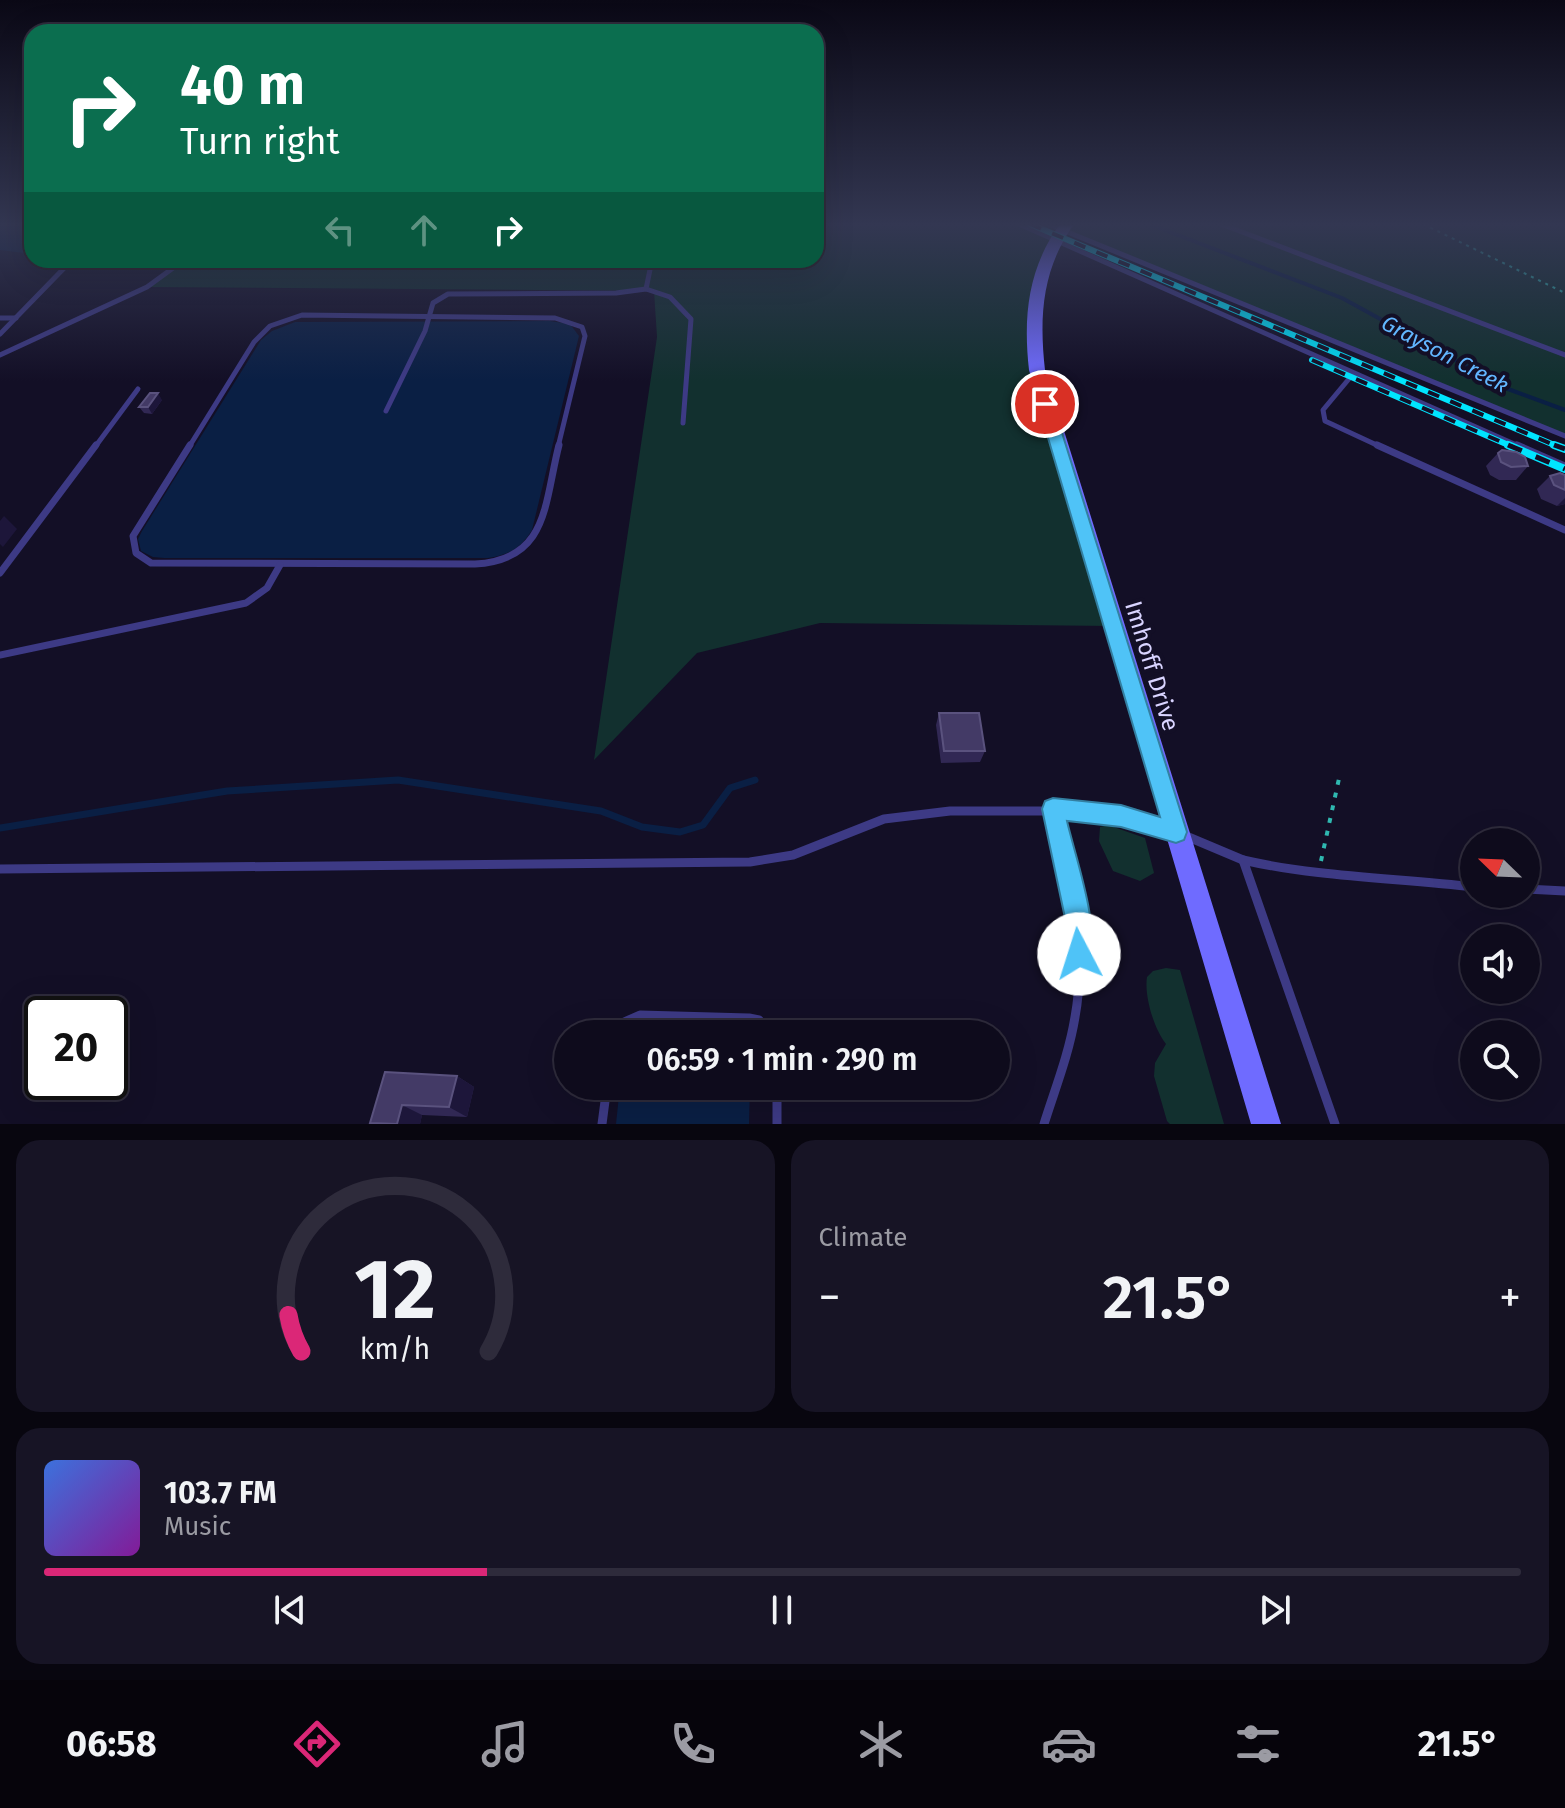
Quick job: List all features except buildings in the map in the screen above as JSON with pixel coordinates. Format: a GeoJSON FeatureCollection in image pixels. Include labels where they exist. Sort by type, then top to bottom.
{"type":"FeatureCollection","features":[{"type":"Feature","properties":{"kind":"street","name":"Imhoff Drive"},"geometry":{"type":"LineString","coordinates":[[1041,276],[1034,310],[1037,370],[1266,1124]]}},
{"type":"Feature","properties":{"kind":"lane"},"geometry":{"type":"LineString","coordinates":[[0,334],[56,276]]}},
{"type":"Feature","properties":{"kind":"lane"},"geometry":{"type":"LineString","coordinates":[[0,355],[147,287],[161,276]]}},
{"type":"Feature","properties":{"kind":"lane"},"geometry":{"type":"LineString","coordinates":[[646,289],[649,276]]}},
{"type":"Feature","properties":{"kind":"lane"},"geometry":{"type":"LineString","coordinates":[[1156,276],[1353,374],[1565,466]]}},
{"type":"Feature","properties":{"kind":"lane"},"geometry":{"type":"LineString","coordinates":[[1176,276],[1565,436]]}},
{"type":"Feature","properties":{"kind":"lane"},"geometry":{"type":"LineString","coordinates":[[1359,276],[1565,355]]}},
{"type":"Feature","properties":{"kind":"lane"},"geometry":{"type":"LineString","coordinates":[[386,411],[430,317],[433,303],[448,294],[616,293],[646,289],[670,297],[691,319],[683,423]]}},
{"type":"Feature","properties":{"kind":"lane"},"geometry":{"type":"LineString","coordinates":[[302,315],[555,318],[582,327],[585,336],[534,539],[516,557],[497,563],[280,565],[151,563],[138,556],[132,548],[133,536],[254,342],[270,326],[302,315]]}},
{"type":"Feature","properties":{"kind":"lane"},"geometry":{"type":"LineString","coordinates":[[0,318],[16,318]]}},
{"type":"Feature","properties":{"kind":"lane"},"geometry":{"type":"LineString","coordinates":[[1353,374],[1323,410],[1325,421],[1565,530]]}},
{"type":"Feature","properties":{"kind":"lane"},"geometry":{"type":"LineString","coordinates":[[0,573],[4,562],[138,389]]}},
{"type":"Feature","properties":{"kind":"lane"},"geometry":{"type":"LineString","coordinates":[[0,655],[246,603],[267,588],[280,565]]}},
{"type":"Feature","properties":{"kind":"lane"},"geometry":{"type":"LineString","coordinates":[[1044,1124],[1070,1044],[1078,999],[1077,918],[1053,809]]}},
{"type":"Feature","properties":{"kind":"lane"},"geometry":{"type":"LineString","coordinates":[[0,869],[750,862],[793,855],[884,819],[950,811],[1053,809],[1121,816],[1176,832],[1243,860],[1290,871],[1378,876],[1460,885]]}},
{"type":"Feature","properties":{"kind":"lane"},"geometry":{"type":"LineString","coordinates":[[1243,860],[1335,1124]]}},
{"type":"Feature","properties":{"kind":"lane"},"geometry":{"type":"LineString","coordinates":[[1540,890],[1565,891]]}},
{"type":"Feature","properties":{"kind":"lane"},"geometry":{"type":"LineString","coordinates":[[629,1020],[640,1015],[759,1020]]}},
{"type":"Feature","properties":{"kind":"lane"},"geometry":{"type":"LineString","coordinates":[[602,1124],[605,1100]]}},
{"type":"Feature","properties":{"kind":"lane"},"geometry":{"type":"LineString","coordinates":[[777,1100],[777,1124]]}},
{"type":"Feature","properties":{"kind":"path"},"geometry":{"type":"LineString","coordinates":[[1531,276],[1565,293]]}},
{"type":"Feature","properties":{"kind":"path"},"geometry":{"type":"LineString","coordinates":[[1319,873],[1340,774]]}},
{"type":"Feature","properties":{"kind":"green space"},"geometry":{"type":"Polygon","coordinates":[[[161,276],[1048,276],[1033,339],[1113,626],[820,623],[697,653],[594,760],[657,337],[654,291],[147,287],[161,276]]]}},
{"type":"Feature","properties":{"kind":"green space"},"geometry":{"type":"Polygon","coordinates":[[[1175,276],[1565,276],[1565,436],[1175,276]]]}},
{"type":"Feature","properties":{"kind":"green space"},"geometry":{"type":"Polygon","coordinates":[[[1108,825],[1145,838],[1154,873],[1140,881],[1113,871],[1099,841],[1100,827],[1108,825]]]}},
{"type":"Feature","properties":{"kind":"green space"},"geometry":{"type":"Polygon","coordinates":[[[1166,968],[1180,970],[1224,1124],[1170,1124],[1167,1121],[1154,1076],[1155,1063],[1166,1044],[1151,1012],[1146,985],[1147,977],[1153,971],[1166,968]]]}},
{"type":"Feature","properties":{"kind":"water"},"geometry":{"type":"Polygon","coordinates":[[[550,321],[570,324],[579,336],[532,530],[514,550],[488,558],[164,558],[141,551],[138,539],[142,531],[261,340],[272,331],[295,322],[550,321]]]}},
{"type":"Feature","properties":{"kind":"water"},"geometry":{"type":"Polygon","coordinates":[[[619,1100],[750,1100],[749,1124],[616,1124],[619,1100]]]}},
{"type":"Feature","properties":{"kind":"waterway","name":"Grayson Creek"},"geometry":{"type":"LineString","coordinates":[[1286,276],[1342,298],[1508,389],[1565,410]]}},
{"type":"Feature","properties":{"kind":"waterway"},"geometry":{"type":"LineString","coordinates":[[0,828],[227,791],[398,780],[601,811],[642,827],[680,832],[703,825],[730,788],[755,780]]}},
{"type":"Feature","properties":{"kind":"railway"},"geometry":{"type":"LineString","coordinates":[[1154,276],[1556,446]]}},
{"type":"Feature","properties":{"kind":"railway"},"geometry":{"type":"LineString","coordinates":[[1312,360],[1513,447]]}},
{"type":"Feature","properties":{"kind":"railway"},"geometry":{"type":"LineString","coordinates":[[1508,445],[1565,469]]}},
{"type":"Feature","properties":{"kind":"railway"},"geometry":{"type":"LineString","coordinates":[[1556,446],[1565,449]]}},
{"type":"Feature","properties":{"kind":"route"},"geometry":{"type":"LineString","coordinates":[[1045,404],[1176,832],[1121,816],[1053,809],[1077,918],[1079,954]]}}]}
